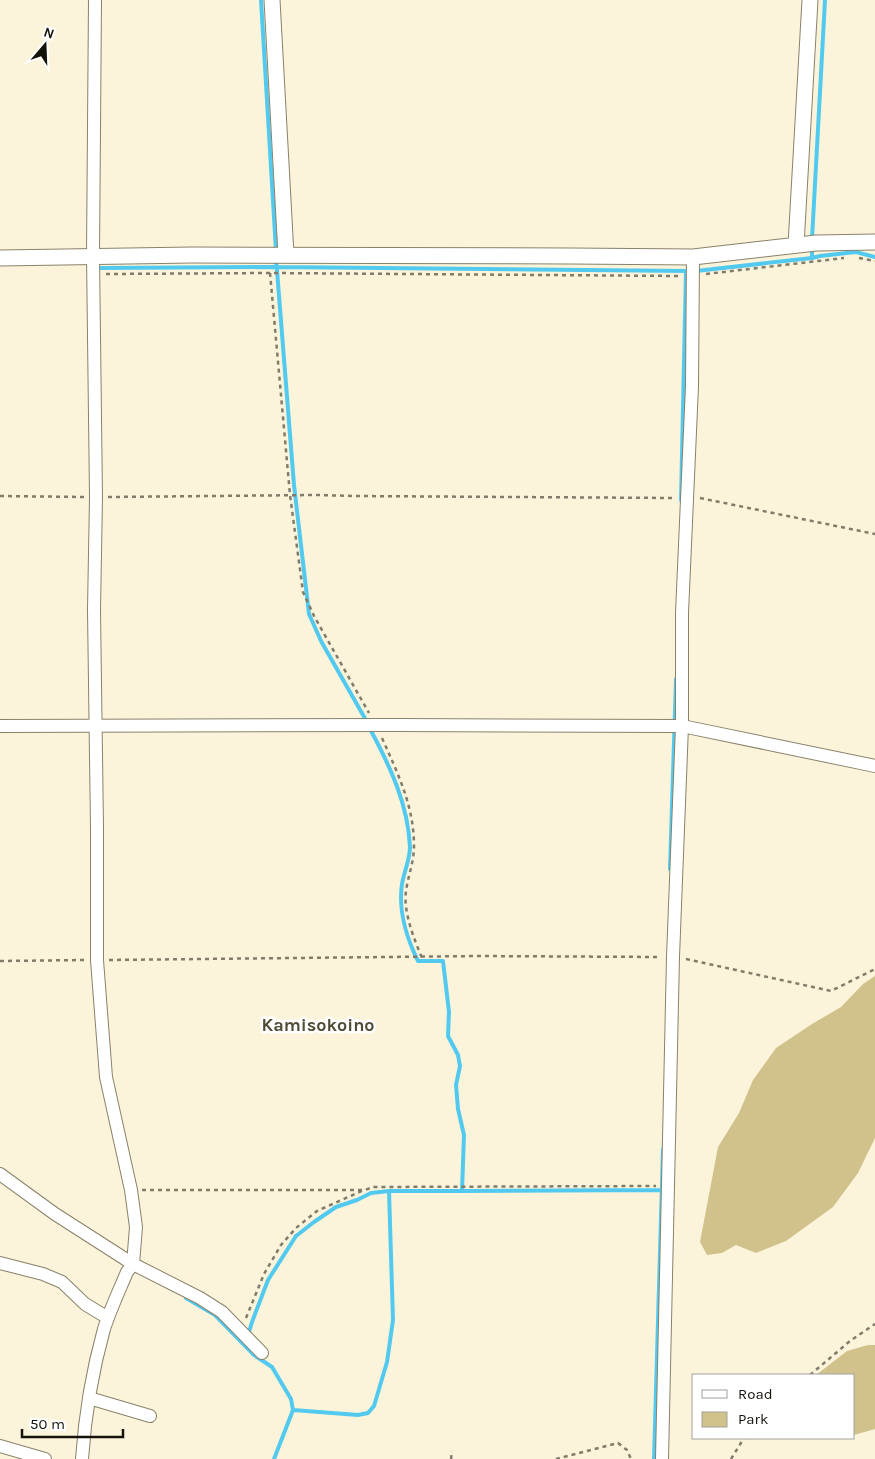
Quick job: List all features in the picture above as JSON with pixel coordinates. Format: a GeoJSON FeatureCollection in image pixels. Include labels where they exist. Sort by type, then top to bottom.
{"type":"FeatureCollection","features":[{"type":"Feature","properties":{"kind":"street"},"geometry":{"type":"LineString","coordinates":[[82,1459],[89,1398],[100,1347],[108,1318],[127,1272],[133,1264],[136,1227],[131,1190],[106,1077],[97,960],[94,610],[96,497],[93,256],[95,0]]}},
{"type":"Feature","properties":{"kind":"street"},"geometry":{"type":"LineString","coordinates":[[272,0],[286,255]]}},
{"type":"Feature","properties":{"kind":"street"},"geometry":{"type":"LineString","coordinates":[[796,245],[810,0]]}},
{"type":"Feature","properties":{"kind":"street"},"geometry":{"type":"LineString","coordinates":[[0,258],[286,255],[693,258],[796,245],[875,242]]}},
{"type":"Feature","properties":{"kind":"street"},"geometry":{"type":"LineString","coordinates":[[662,1459],[673,957],[682,726],[682,613],[692,386],[693,258]]}},
{"type":"Feature","properties":{"kind":"street"},"geometry":{"type":"LineString","coordinates":[[0,726],[682,726],[875,766]]}},
{"type":"Feature","properties":{"kind":"street"},"geometry":{"type":"LineString","coordinates":[[0,1174],[55,1214],[133,1264],[200,1298],[222,1312],[262,1353]]}},
{"type":"Feature","properties":{"kind":"street"},"geometry":{"type":"LineString","coordinates":[[0,1263],[43,1274],[62,1282],[85,1304],[108,1318]]}},
{"type":"Feature","properties":{"kind":"street"},"geometry":{"type":"LineString","coordinates":[[89,1398],[150,1416]]}},
{"type":"Feature","properties":{"kind":"street"},"geometry":{"type":"LineString","coordinates":[[0,1446],[45,1459]]}},
{"type":"Feature","properties":{"kind":"path"},"geometry":{"type":"LineString","coordinates":[[856,257],[875,261]]}},
{"type":"Feature","properties":{"kind":"path"},"geometry":{"type":"LineString","coordinates":[[94,274],[270,273],[693,276],[846,258]]}},
{"type":"Feature","properties":{"kind":"path"},"geometry":{"type":"LineString","coordinates":[[270,273],[290,495],[303,592],[314,616],[376,725],[403,784],[412,818],[414,848],[406,893],[408,916],[422,958]]}},
{"type":"Feature","properties":{"kind":"path"},"geometry":{"type":"LineString","coordinates":[[0,496],[697,497],[875,534]]}},
{"type":"Feature","properties":{"kind":"path"},"geometry":{"type":"LineString","coordinates":[[0,961],[478,956],[673,957],[831,991],[875,969]]}},
{"type":"Feature","properties":{"kind":"path"},"geometry":{"type":"LineString","coordinates":[[241,1331],[264,1274],[282,1245],[296,1228],[317,1211],[373,1187],[668,1186]]}},
{"type":"Feature","properties":{"kind":"path"},"geometry":{"type":"LineString","coordinates":[[131,1190],[365,1190]]}},
{"type":"Feature","properties":{"kind":"path"},"geometry":{"type":"LineString","coordinates":[[811,1374],[850,1341],[875,1324]]}},
{"type":"Feature","properties":{"kind":"path"},"geometry":{"type":"LineString","coordinates":[[731,1459],[743,1439]]}},
{"type":"Feature","properties":{"kind":"path"},"geometry":{"type":"LineString","coordinates":[[556,1459],[618,1443],[627,1450],[631,1459]]}},
{"type":"Feature","properties":{"kind":"path"},"geometry":{"type":"LineString","coordinates":[[451,1459],[452,1450]]}},
{"type":"Feature","properties":{"kind":"green space"},"geometry":{"type":"Polygon","coordinates":[[[875,976],[875,1138],[858,1173],[833,1207],[786,1241],[756,1253],[736,1245],[722,1253],[707,1255],[700,1242],[718,1147],[739,1113],[753,1080],[776,1048],[841,1007],[863,984],[875,976]]]}},
{"type":"Feature","properties":{"kind":"green space"},"geometry":{"type":"Polygon","coordinates":[[[875,1345],[875,1429],[855,1435],[855,1374],[817,1374],[847,1351],[875,1345]]]}},
{"type":"Feature","properties":{"kind":"waterway"},"geometry":{"type":"LineString","coordinates":[[261,0],[276,251]]}},
{"type":"Feature","properties":{"kind":"waterway"},"geometry":{"type":"LineString","coordinates":[[812,239],[825,0]]}},
{"type":"Feature","properties":{"kind":"waterway"},"geometry":{"type":"LineString","coordinates":[[812,246],[812,258],[856,252],[875,257]]}},
{"type":"Feature","properties":{"kind":"waterway"},"geometry":{"type":"LineString","coordinates":[[276,258],[294,485],[309,614],[321,641],[367,722]]}},
{"type":"Feature","properties":{"kind":"waterway"},"geometry":{"type":"LineString","coordinates":[[696,271],[812,258]]}},
{"type":"Feature","properties":{"kind":"waterway"},"geometry":{"type":"LineString","coordinates":[[100,268],[276,267],[689,271]]}},
{"type":"Feature","properties":{"kind":"waterway"},"geometry":{"type":"LineString","coordinates":[[681,500],[686,271]]}},
{"type":"Feature","properties":{"kind":"waterway"},"geometry":{"type":"LineString","coordinates":[[670,869],[676,679]]}},
{"type":"Feature","properties":{"kind":"waterway"},"geometry":{"type":"LineString","coordinates":[[245,1345],[268,1280],[296,1236],[314,1222],[336,1207],[371,1193],[389,1191],[462,1191],[464,1135],[458,1109],[456,1085],[460,1066],[458,1055],[448,1036],[449,1012],[443,961],[418,961],[407,934],[402,914],[401,894],[410,852],[409,831],[397,786],[370,729]]}},
{"type":"Feature","properties":{"kind":"waterway"},"geometry":{"type":"LineString","coordinates":[[654,1459],[663,1149]]}},
{"type":"Feature","properties":{"kind":"waterway"},"geometry":{"type":"LineString","coordinates":[[462,1191],[661,1190]]}},
{"type":"Feature","properties":{"kind":"waterway"},"geometry":{"type":"LineString","coordinates":[[293,1410],[358,1415],[368,1413],[374,1406],[387,1362],[393,1320],[389,1191]]}},
{"type":"Feature","properties":{"kind":"waterway"},"geometry":{"type":"LineString","coordinates":[[186,1298],[215,1315],[254,1355],[272,1367],[291,1399],[293,1410],[274,1459]]}},
{"type":"Feature","properties":{"kind":"district","name":"Kamisokoino"},"geometry":{"type":"Point","coordinates":[318,1025]}}]}
